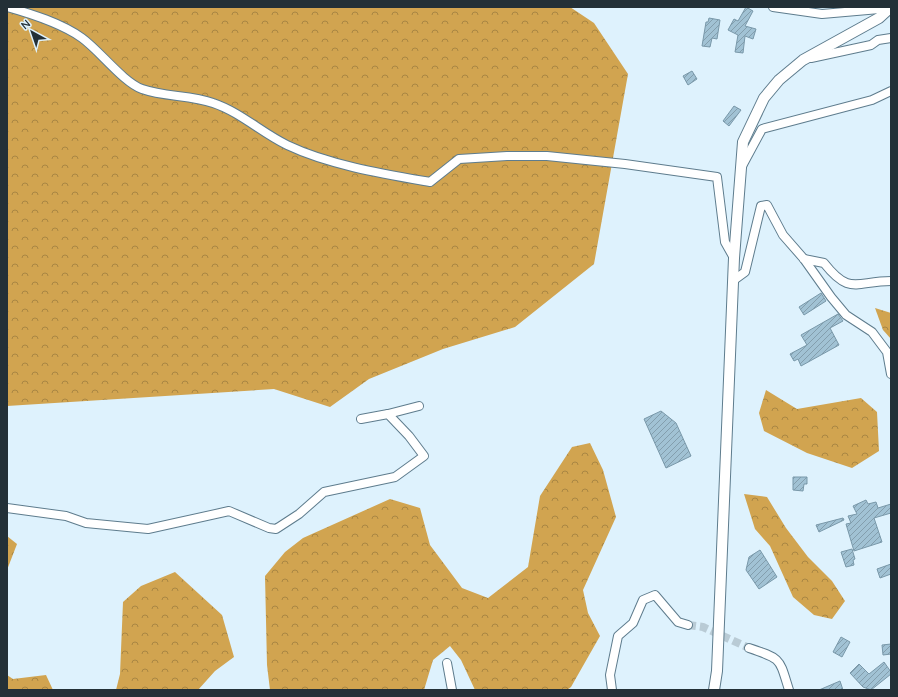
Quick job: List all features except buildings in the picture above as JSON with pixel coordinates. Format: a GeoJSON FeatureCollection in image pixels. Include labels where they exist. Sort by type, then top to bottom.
{"type":"FeatureCollection","features":[{"type":"Feature","properties":{"kind":"street"},"geometry":{"type":"LineString","coordinates":[[773,7],[822,14],[891,8]]}},
{"type":"Feature","properties":{"kind":"street"},"geometry":{"type":"LineString","coordinates":[[7,8],[28,13],[69,30],[83,39],[128,80],[142,89],[213,103],[286,145],[305,153],[352,166],[430,182],[459,159],[507,156],[547,156],[625,164],[717,177],[726,242],[734,258]]}},
{"type":"Feature","properties":{"kind":"street"},"geometry":{"type":"LineString","coordinates":[[714,690],[717,671],[734,258],[743,142],[764,98],[779,80],[803,60],[879,18],[891,8]]}},
{"type":"Feature","properties":{"kind":"street"},"geometry":{"type":"LineString","coordinates":[[803,60],[871,45],[878,40],[891,38]]}},
{"type":"Feature","properties":{"kind":"street"},"geometry":{"type":"LineString","coordinates":[[740,168],[762,129],[872,100],[891,91]]}},
{"type":"Feature","properties":{"kind":"street"},"geometry":{"type":"LineString","coordinates":[[734,280],[745,272],[761,206],[767,205],[783,235],[804,260],[830,297],[846,315],[872,332],[886,352],[891,374]]}},
{"type":"Feature","properties":{"kind":"street"},"geometry":{"type":"LineString","coordinates":[[804,260],[824,263],[835,277],[849,284],[891,281]]}},
{"type":"Feature","properties":{"kind":"street"},"geometry":{"type":"LineString","coordinates":[[361,420],[420,406]]}},
{"type":"Feature","properties":{"kind":"street"},"geometry":{"type":"LineString","coordinates":[[7,508],[66,516],[86,523],[148,529],[229,511],[269,528],[276,529],[299,514],[324,492],[395,477],[424,456],[409,436],[388,414]]}},
{"type":"Feature","properties":{"kind":"street"},"geometry":{"type":"LineString","coordinates":[[612,690],[610,675],[618,636],[632,623],[643,600],[655,595],[678,622],[688,626]]}},
{"type":"Feature","properties":{"kind":"street"},"geometry":{"type":"LineString","coordinates":[[750,648],[773,656],[781,665],[789,690]]}},
{"type":"Feature","properties":{"kind":"street"},"geometry":{"type":"LineString","coordinates":[[447,663],[452,690]]}},
{"type":"Feature","properties":{"kind":"green space"},"geometry":{"type":"Polygon","coordinates":[[[7,7],[570,7],[594,23],[628,74],[594,264],[515,327],[443,349],[369,379],[330,407],[274,389],[7,406],[7,7]]]}},
{"type":"Feature","properties":{"kind":"green space"},"geometry":{"type":"Polygon","coordinates":[[[875,308],[891,313],[891,339],[883,330],[875,308]]]}},
{"type":"Feature","properties":{"kind":"green space"},"geometry":{"type":"Polygon","coordinates":[[[766,390],[797,409],[861,398],[877,412],[879,451],[852,468],[807,453],[764,431],[759,413],[766,390]]]}},
{"type":"Feature","properties":{"kind":"green space"},"geometry":{"type":"Polygon","coordinates":[[[590,443],[603,470],[616,517],[583,590],[588,613],[600,636],[571,687],[567,690],[475,690],[461,660],[450,646],[433,660],[424,690],[270,690],[267,665],[265,576],[285,552],[303,538],[390,499],[420,508],[430,545],[462,588],[488,598],[528,567],[540,496],[572,447],[590,443]]]}},
{"type":"Feature","properties":{"kind":"green space"},"geometry":{"type":"Polygon","coordinates":[[[744,494],[767,497],[786,528],[808,557],[832,581],[845,601],[832,619],[814,615],[793,597],[770,546],[755,529],[744,494]]]}},
{"type":"Feature","properties":{"kind":"green space"},"geometry":{"type":"Polygon","coordinates":[[[7,536],[17,544],[7,570],[7,536]]]}},
{"type":"Feature","properties":{"kind":"green space"},"geometry":{"type":"Polygon","coordinates":[[[175,572],[222,615],[234,657],[215,671],[198,690],[116,690],[120,674],[123,602],[141,586],[175,572]]]}},
{"type":"Feature","properties":{"kind":"green space"},"geometry":{"type":"Polygon","coordinates":[[[7,675],[13,679],[46,675],[53,690],[7,690],[7,675]]]}},
{"type":"Feature","properties":{"kind":"tunnel"},"geometry":{"type":"LineString","coordinates":[[688,625],[703,627],[749,648]]}}]}
